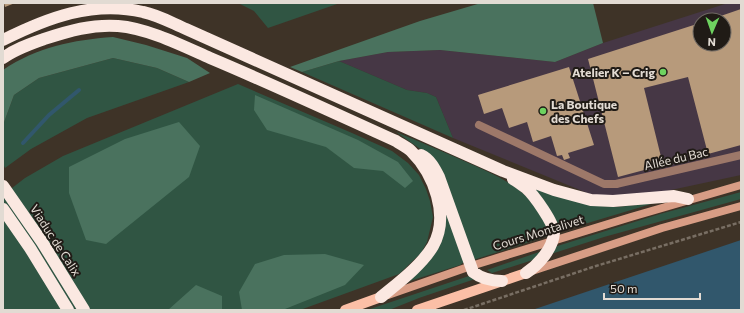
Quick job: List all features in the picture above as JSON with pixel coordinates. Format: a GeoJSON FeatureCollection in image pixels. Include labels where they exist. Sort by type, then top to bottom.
{"type":"FeatureCollection","features":[{"type":"Feature","properties":{"kind":"highway"},"geometry":{"type":"LineString","coordinates":[[3,40],[24,29],[82,10],[99,8],[125,9],[145,12],[503,171],[554,190],[591,200],[613,201],[674,196],[688,199]]}},
{"type":"Feature","properties":{"kind":"highway"},"geometry":{"type":"LineString","coordinates":[[3,58],[28,45],[67,32],[100,25],[120,26],[140,30],[232,67],[396,141],[411,151],[424,157],[434,166],[439,177],[473,272],[492,281],[502,281]]}},
{"type":"Feature","properties":{"kind":"highway"},"geometry":{"type":"LineString","coordinates":[[381,297],[423,260],[434,245],[439,228],[440,210],[437,193],[426,171],[411,151]]}},
{"type":"Feature","properties":{"kind":"highway"},"geometry":{"type":"LineString","coordinates":[[503,171],[527,189],[540,204],[554,231],[552,242],[541,260],[534,268],[526,273]]}},
{"type":"Feature","properties":{"kind":"highway","name":"Viaduc de Calix"},"geometry":{"type":"LineString","coordinates":[[3,186],[42,242],[84,310]]}},
{"type":"Feature","properties":{"kind":"highway"},"geometry":{"type":"LineString","coordinates":[[3,209],[30,248],[68,310]]}},
{"type":"Feature","properties":{"kind":"main road","name":"Cours Montalivet"},"geometry":{"type":"LineString","coordinates":[[346,310],[471,266],[688,199],[741,185]]}},
{"type":"Feature","properties":{"kind":"main road"},"geometry":{"type":"LineString","coordinates":[[418,310],[662,228],[741,206]]}},
{"type":"Feature","properties":{"kind":"street","name":"Allée du Bac"},"geometry":{"type":"LineString","coordinates":[[479,125],[604,184],[616,184],[741,155]]}},
{"type":"Feature","properties":{"kind":"path"},"geometry":{"type":"LineString","coordinates":[[464,310],[596,266],[741,222]]}},
{"type":"Feature","properties":{"kind":"shaded area"},"geometry":{"type":"Polygon","coordinates":[[[728,3],[741,3],[741,175],[643,196],[597,197],[453,138],[436,97],[427,93],[407,90],[339,61],[388,52],[440,50],[555,62],[603,43],[692,15],[692,52],[732,52],[732,12],[700,12],[728,3]]]}},
{"type":"Feature","properties":{"kind":"green space"},"geometry":{"type":"Polygon","coordinates":[[[238,3],[340,3],[268,28],[254,11],[238,3]]]}},
{"type":"Feature","properties":{"kind":"green space"},"geometry":{"type":"Polygon","coordinates":[[[481,3],[593,3],[603,43],[555,62],[440,50],[388,52],[339,61],[302,72],[290,67],[420,21],[481,3]]]}},
{"type":"Feature","properties":{"kind":"green space"},"geometry":{"type":"Polygon","coordinates":[[[113,37],[146,45],[187,58],[210,73],[189,82],[157,68],[113,58],[39,78],[14,95],[3,125],[3,70],[42,50],[84,40],[113,37]]]}},
{"type":"Feature","properties":{"kind":"green space"},"geometry":{"type":"Polygon","coordinates":[[[113,58],[157,68],[189,82],[87,118],[31,149],[5,168],[3,164],[3,125],[14,95],[39,78],[113,58]]]}},
{"type":"Feature","properties":{"kind":"green space"},"geometry":{"type":"Polygon","coordinates":[[[339,61],[407,90],[427,93],[436,97],[453,138],[302,72],[339,61]]]}},
{"type":"Feature","properties":{"kind":"green space"},"geometry":{"type":"Polygon","coordinates":[[[238,84],[392,151],[408,163],[419,175],[426,189],[433,217],[427,242],[421,253],[399,274],[300,310],[3,310],[3,195],[25,178],[63,156],[238,84]]]}},
{"type":"Feature","properties":{"kind":"green space"},"geometry":{"type":"Polygon","coordinates":[[[255,95],[358,140],[398,162],[413,181],[405,188],[383,171],[354,168],[326,147],[267,130],[254,110],[255,95]]]}},
{"type":"Feature","properties":{"kind":"green space"},"geometry":{"type":"Polygon","coordinates":[[[179,122],[200,146],[189,177],[106,244],[86,240],[69,193],[69,167],[125,139],[179,122]]]}},
{"type":"Feature","properties":{"kind":"green space"},"geometry":{"type":"Polygon","coordinates":[[[396,132],[484,170],[521,191],[542,215],[549,231],[548,236],[473,260],[426,153],[396,132]]]}},
{"type":"Feature","properties":{"kind":"green space"},"geometry":{"type":"Polygon","coordinates":[[[523,182],[600,206],[617,207],[637,205],[668,199],[561,231],[523,182]]]}},
{"type":"Feature","properties":{"kind":"green space"},"geometry":{"type":"Polygon","coordinates":[[[741,192],[741,199],[604,237],[551,254],[554,247],[660,214],[741,192]]]}},
{"type":"Feature","properties":{"kind":"green space"},"geometry":{"type":"Polygon","coordinates":[[[443,205],[464,262],[460,265],[407,282],[422,269],[443,205]]]}},
{"type":"Feature","properties":{"kind":"green space"},"geometry":{"type":"Polygon","coordinates":[[[542,251],[539,258],[492,273],[487,270],[542,251]]]}},
{"type":"Feature","properties":{"kind":"green space"},"geometry":{"type":"Polygon","coordinates":[[[325,254],[364,265],[345,285],[285,309],[242,310],[239,292],[255,264],[284,255],[325,254]]]}},
{"type":"Feature","properties":{"kind":"green space"},"geometry":{"type":"Polygon","coordinates":[[[469,276],[475,279],[389,310],[367,310],[469,276]]]}},
{"type":"Feature","properties":{"kind":"green space"},"geometry":{"type":"Polygon","coordinates":[[[196,285],[222,296],[222,310],[168,310],[196,285]]]}},
{"type":"Feature","properties":{"kind":"water"},"geometry":{"type":"Polygon","coordinates":[[[741,240],[741,310],[532,310],[741,240]]]}},
{"type":"Feature","properties":{"kind":"building"},"geometry":{"type":"Polygon","coordinates":[[[4,3],[15,3],[5,7],[4,3]]]}},
{"type":"Feature","properties":{"kind":"building"},"geometry":{"type":"Polygon","coordinates":[[[741,9],[741,145],[708,154],[688,77],[644,88],[663,165],[618,177],[588,59],[692,26],[692,52],[732,52],[732,12],[741,9]]]}},
{"type":"Feature","properties":{"kind":"building","name":"La Boutique des Chefs"},"geometry":{"type":"Polygon","coordinates":[[[569,67],[594,145],[568,153],[570,158],[564,160],[562,155],[557,156],[551,136],[533,142],[527,122],[509,128],[502,108],[484,114],[478,95],[569,67]]]}},
{"type":"Feature","properties":{"kind":"waterway"},"geometry":{"type":"LineString","coordinates":[[23,143],[49,115],[79,90]]}},
{"type":"Feature","properties":{"kind":"place","name":"Atelier K – Crig"},"geometry":{"type":"Point","coordinates":[663,72]}},
{"type":"Feature","properties":{"kind":"place","name":"La Boutique des Chefs"},"geometry":{"type":"Point","coordinates":[543,111]}}]}
